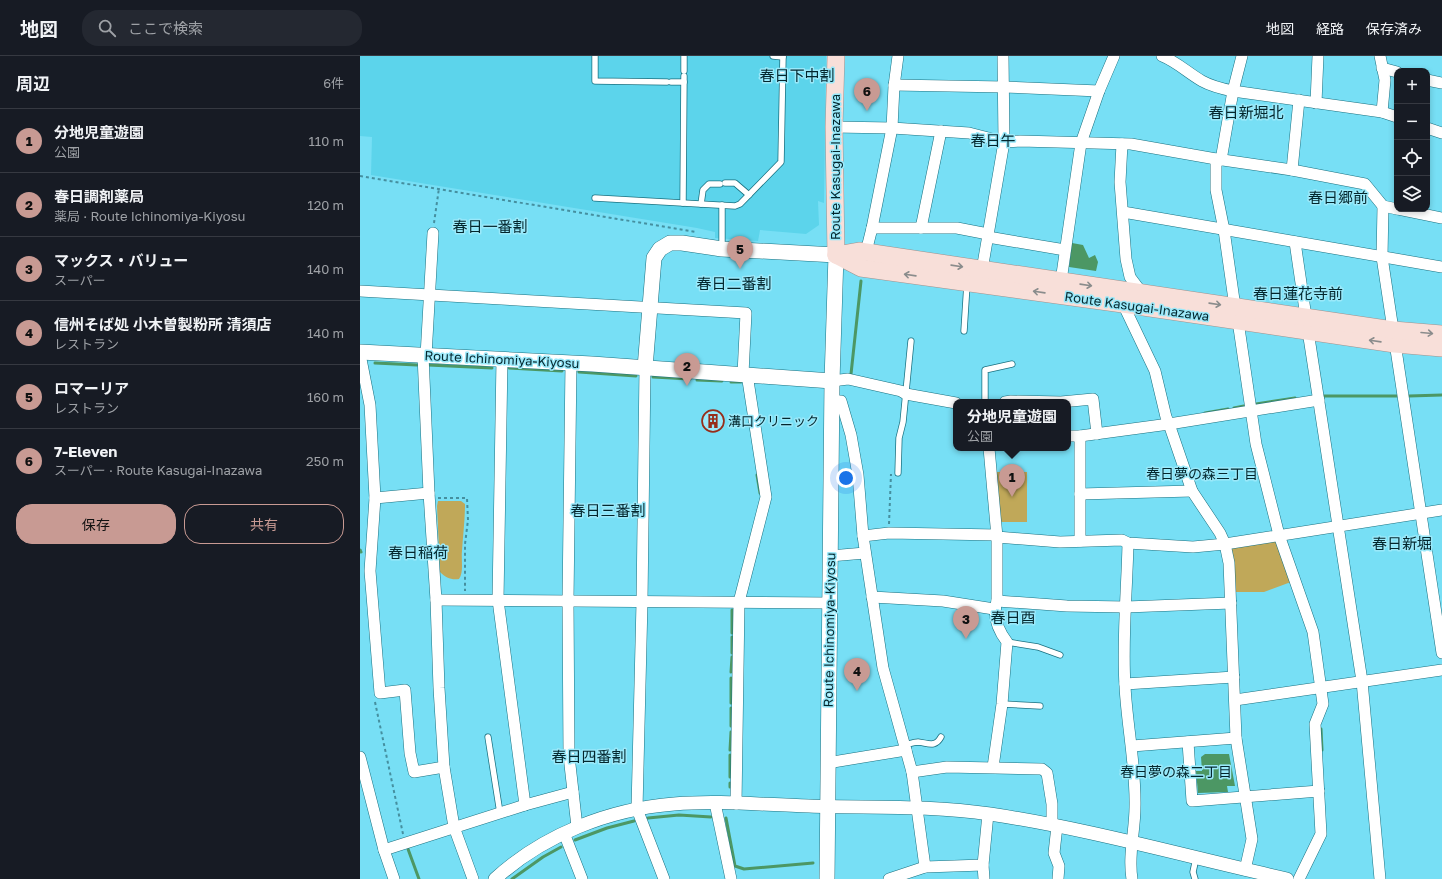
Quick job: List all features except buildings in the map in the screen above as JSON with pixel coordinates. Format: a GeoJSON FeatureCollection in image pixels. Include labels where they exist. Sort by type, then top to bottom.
{"type":"FeatureCollection","features":[{"type":"Feature","properties":{"kind":"main road","name":"Route Kasugai-Inazawa"},"geometry":{"type":"LineString","coordinates":[[836,56],[834,127],[836,255]]}},
{"type":"Feature","properties":{"kind":"main road"},"geometry":{"type":"LineString","coordinates":[[645,368],[654,258],[660,249],[670,243],[682,243],[722,249],[836,255]]}},
{"type":"Feature","properties":{"kind":"main road","name":"Route Kasugai-Inazawa"},"geometry":{"type":"LineString","coordinates":[[836,255],[859,251],[866,252],[1139,293],[1237,314]]}},
{"type":"Feature","properties":{"kind":"main road","name":"Route Kasugai-Inazawa"},"geometry":{"type":"LineString","coordinates":[[836,255],[861,268],[1123,304],[1237,314],[1394,337],[1442,348]]}},
{"type":"Feature","properties":{"kind":"main road","name":"Route Ichinomiya-Kiyosu"},"geometry":{"type":"LineString","coordinates":[[827,879],[832,381],[836,255]]}},
{"type":"Feature","properties":{"kind":"main road","name":"Route Kasugai-Inazawa"},"geometry":{"type":"LineString","coordinates":[[1394,337],[1442,334]]}},
{"type":"Feature","properties":{"kind":"main road","name":"Route Ichinomiya-Kiyosu"},"geometry":{"type":"LineString","coordinates":[[360,353],[571,363],[832,381]]}},
{"type":"Feature","properties":{"kind":"street"},"geometry":{"type":"LineString","coordinates":[[866,252],[892,128],[894,85],[898,56]]}},
{"type":"Feature","properties":{"kind":"street"},"geometry":{"type":"LineString","coordinates":[[982,270],[1004,142],[1003,56]]}},
{"type":"Feature","properties":{"kind":"street"},"geometry":{"type":"LineString","coordinates":[[1061,281],[1081,143],[1099,92],[1114,56]]}},
{"type":"Feature","properties":{"kind":"street"},"geometry":{"type":"LineString","coordinates":[[1162,56],[1172,60],[1203,81],[1233,91],[1382,112],[1394,116]]}},
{"type":"Feature","properties":{"kind":"street"},"geometry":{"type":"LineString","coordinates":[[1242,56],[1218,160],[1216,190],[1224,230],[1256,444],[1279,535],[1313,632],[1323,704],[1315,724],[1321,834],[1299,879]]}},
{"type":"Feature","properties":{"kind":"street"},"geometry":{"type":"LineString","coordinates":[[1316,103],[1318,56]]}},
{"type":"Feature","properties":{"kind":"street"},"geometry":{"type":"LineString","coordinates":[[1380,56],[1385,80],[1382,112]]}},
{"type":"Feature","properties":{"kind":"street"},"geometry":{"type":"LineString","coordinates":[[1382,68],[1394,71]]}},
{"type":"Feature","properties":{"kind":"street"},"geometry":{"type":"LineString","coordinates":[[1430,81],[1442,83]]}},
{"type":"Feature","properties":{"kind":"street"},"geometry":{"type":"LineString","coordinates":[[894,85],[1004,87],[1099,92]]}},
{"type":"Feature","properties":{"kind":"street"},"geometry":{"type":"LineString","coordinates":[[1292,170],[1299,100]]}},
{"type":"Feature","properties":{"kind":"street"},"geometry":{"type":"LineString","coordinates":[[834,127],[892,128],[969,133],[1004,142],[1131,144],[1218,160],[1292,170],[1365,184],[1383,206],[1394,208]]}},
{"type":"Feature","properties":{"kind":"street"},"geometry":{"type":"LineString","coordinates":[[1430,129],[1442,133]]}},
{"type":"Feature","properties":{"kind":"street"},"geometry":{"type":"LineString","coordinates":[[921,228],[941,131]]}},
{"type":"Feature","properties":{"kind":"street"},"geometry":{"type":"LineString","coordinates":[[1122,144],[1120,182],[1126,259],[1130,276],[1139,289],[1139,293]]}},
{"type":"Feature","properties":{"kind":"street"},"geometry":{"type":"LineString","coordinates":[[1383,206],[1382,258],[1442,653]]}},
{"type":"Feature","properties":{"kind":"street"},"geometry":{"type":"LineString","coordinates":[[1123,212],[1382,258],[1442,267]]}},
{"type":"Feature","properties":{"kind":"street"},"geometry":{"type":"LineString","coordinates":[[1412,212],[1442,218]]}},
{"type":"Feature","properties":{"kind":"street"},"geometry":{"type":"LineString","coordinates":[[872,228],[957,228],[988,236],[1065,250]]}},
{"type":"Feature","properties":{"kind":"street"},"geometry":{"type":"LineString","coordinates":[[433,233],[424,355],[429,496],[436,600],[439,688],[444,767],[454,827],[473,879]]}},
{"type":"Feature","properties":{"kind":"street"},"geometry":{"type":"LineString","coordinates":[[1295,242],[1337,526],[1362,681],[1380,879]]}},
{"type":"Feature","properties":{"kind":"street"},"geometry":{"type":"LineString","coordinates":[[360,291],[650,309],[746,313],[745,374],[766,497],[739,602],[736,804]]}},
{"type":"Feature","properties":{"kind":"street"},"geometry":{"type":"LineString","coordinates":[[1123,304],[1155,371],[1166,417],[1192,491],[1220,532],[1225,544],[1229,564],[1236,738],[1252,839],[1251,874]]}},
{"type":"Feature","properties":{"kind":"street"},"geometry":{"type":"LineString","coordinates":[[360,353],[370,405],[374,498],[370,571],[380,693],[405,690],[410,753],[414,772],[444,767]]}},
{"type":"Feature","properties":{"kind":"street"},"geometry":{"type":"LineString","coordinates":[[502,359],[498,600],[525,806]]}},
{"type":"Feature","properties":{"kind":"street"},"geometry":{"type":"LineString","coordinates":[[571,363],[568,601],[569,756],[577,827]]}},
{"type":"Feature","properties":{"kind":"street"},"geometry":{"type":"LineString","coordinates":[[645,368],[642,602],[637,809],[664,879]]}},
{"type":"Feature","properties":{"kind":"street"},"geometry":{"type":"LineString","coordinates":[[832,381],[848,380],[896,390],[906,394],[953,402]]}},
{"type":"Feature","properties":{"kind":"street"},"geometry":{"type":"LineString","coordinates":[[1071,401],[1093,399],[1097,434]]}},
{"type":"Feature","properties":{"kind":"street"},"geometry":{"type":"LineString","coordinates":[[1071,436],[1169,424],[1319,400]]}},
{"type":"Feature","properties":{"kind":"street"},"geometry":{"type":"LineString","coordinates":[[832,401],[841,401],[851,435],[858,475],[865,553],[886,683],[912,772],[925,867]]}},
{"type":"Feature","properties":{"kind":"street"},"geometry":{"type":"LineString","coordinates":[[1080,436],[1080,542]]}},
{"type":"Feature","properties":{"kind":"street"},"geometry":{"type":"LineString","coordinates":[[989,451],[997,536],[996,605],[999,631],[1007,642],[1002,704],[993,767]]}},
{"type":"Feature","properties":{"kind":"street"},"geometry":{"type":"LineString","coordinates":[[1080,494],[1192,491]]}},
{"type":"Feature","properties":{"kind":"street"},"geometry":{"type":"LineString","coordinates":[[374,498],[429,496]]}},
{"type":"Feature","properties":{"kind":"street"},"geometry":{"type":"LineString","coordinates":[[863,536],[889,533],[997,536],[1047,541],[1080,542],[1122,540],[1128,543],[1193,547],[1225,544],[1442,510]]}},
{"type":"Feature","properties":{"kind":"street"},"geometry":{"type":"LineString","coordinates":[[1128,543],[1124,646],[1125,684],[1132,746],[1136,807],[1130,859],[1132,879]]}},
{"type":"Feature","properties":{"kind":"street"},"geometry":{"type":"LineString","coordinates":[[830,556],[865,553]]}},
{"type":"Feature","properties":{"kind":"street"},"geometry":{"type":"LineString","coordinates":[[872,597],[996,605],[1126,607],[1231,603]]}},
{"type":"Feature","properties":{"kind":"street"},"geometry":{"type":"LineString","coordinates":[[436,600],[829,603]]}},
{"type":"Feature","properties":{"kind":"street"},"geometry":{"type":"LineString","coordinates":[[1235,700],[1442,670]]}},
{"type":"Feature","properties":{"kind":"street"},"geometry":{"type":"LineString","coordinates":[[1125,684],[1234,678]]}},
{"type":"Feature","properties":{"kind":"street"},"geometry":{"type":"LineString","coordinates":[[1132,746],[1236,738]]}},
{"type":"Feature","properties":{"kind":"street"},"geometry":{"type":"LineString","coordinates":[[1188,742],[1192,800],[1319,791]]}},
{"type":"Feature","properties":{"kind":"street"},"geometry":{"type":"LineString","coordinates":[[827,763],[906,748]]}},
{"type":"Feature","properties":{"kind":"street"},"geometry":{"type":"LineString","coordinates":[[360,757],[363,782],[394,879]]}},
{"type":"Feature","properties":{"kind":"street"},"geometry":{"type":"LineString","coordinates":[[912,772],[947,767],[1042,769],[1047,773],[1052,804],[1055,825],[1054,853],[1059,866],[1058,879]]}},
{"type":"Feature","properties":{"kind":"street"},"geometry":{"type":"LineString","coordinates":[[384,850],[454,827],[573,792]]}},
{"type":"Feature","properties":{"kind":"street"},"geometry":{"type":"LineString","coordinates":[[715,803],[731,879]]}},
{"type":"Feature","properties":{"kind":"street"},"geometry":{"type":"LineString","coordinates":[[495,879],[525,855],[577,827],[606,817],[637,809],[674,804],[715,803],[827,807],[917,808],[988,814],[1055,825],[1196,858],[1251,874],[1287,879]]}},
{"type":"Feature","properties":{"kind":"street"},"geometry":{"type":"LineString","coordinates":[[984,879],[983,865],[988,814]]}},
{"type":"Feature","properties":{"kind":"street"},"geometry":{"type":"LineString","coordinates":[[564,833],[582,879]]}},
{"type":"Feature","properties":{"kind":"street"},"geometry":{"type":"LineString","coordinates":[[889,879],[905,876],[925,867],[983,865]]}},
{"type":"Feature","properties":{"kind":"lane"},"geometry":{"type":"LineString","coordinates":[[595,56],[595,81],[684,82]]}},
{"type":"Feature","properties":{"kind":"lane"},"geometry":{"type":"LineString","coordinates":[[683,203],[684,56]]}},
{"type":"Feature","properties":{"kind":"lane"},"geometry":{"type":"LineString","coordinates":[[595,198],[735,206],[740,204],[781,162],[784,56],[773,56]]}},
{"type":"Feature","properties":{"kind":"lane"},"geometry":{"type":"LineString","coordinates":[[701,204],[703,190],[709,184],[735,183],[749,195]]}},
{"type":"Feature","properties":{"kind":"lane"},"geometry":{"type":"LineString","coordinates":[[722,205],[722,249]]}},
{"type":"Feature","properties":{"kind":"lane"},"geometry":{"type":"LineString","coordinates":[[964,331],[967,283]]}},
{"type":"Feature","properties":{"kind":"lane"},"geometry":{"type":"LineString","coordinates":[[898,473],[899,438],[903,422],[911,341]]}},
{"type":"Feature","properties":{"kind":"lane"},"geometry":{"type":"LineString","coordinates":[[985,399],[985,370],[1012,364]]}},
{"type":"Feature","properties":{"kind":"lane"},"geometry":{"type":"LineString","coordinates":[[1007,642],[1038,647],[1060,655]]}},
{"type":"Feature","properties":{"kind":"lane"},"geometry":{"type":"LineString","coordinates":[[1002,704],[1040,706]]}},
{"type":"Feature","properties":{"kind":"lane"},"geometry":{"type":"LineString","coordinates":[[488,737],[500,813]]}},
{"type":"Feature","properties":{"kind":"lane"},"geometry":{"type":"LineString","coordinates":[[906,748],[917,742],[934,744],[938,742],[941,737]]}},
{"type":"Feature","properties":{"kind":"lane"},"geometry":{"type":"LineString","coordinates":[[1195,879],[1193,872],[1196,858]]}},
{"type":"Feature","properties":{"kind":"path"},"geometry":{"type":"LineString","coordinates":[[360,176],[694,231],[699,234],[701,246]]}},
{"type":"Feature","properties":{"kind":"path"},"geometry":{"type":"LineString","coordinates":[[433,233],[438,188]]}},
{"type":"Feature","properties":{"kind":"path"},"geometry":{"type":"LineString","coordinates":[[889,533],[891,474],[898,473]]}},
{"type":"Feature","properties":{"kind":"path"},"geometry":{"type":"LineString","coordinates":[[429,496],[467,498],[468,520],[465,544],[465,600]]}},
{"type":"Feature","properties":{"kind":"path"},"geometry":{"type":"LineString","coordinates":[[380,693],[375,699],[405,843]]}},
{"type":"Feature","properties":{"kind":"shaded area"},"geometry":{"type":"Polygon","coordinates":[[[360,56],[826,56],[824,203],[818,201],[819,225],[806,234],[760,230],[758,241],[715,238],[715,232],[697,228],[371,175],[372,137],[360,136],[360,56]]]}},
{"type":"Feature","properties":{"kind":"shaded area"},"geometry":{"type":"Polygon","coordinates":[[[1072,243],[1083,245],[1089,258],[1095,255],[1098,262],[1096,271],[1069,267],[1072,243]]]}},
{"type":"Feature","properties":{"kind":"shaded area"},"geometry":{"type":"Polygon","coordinates":[[[995,472],[1027,472],[1027,522],[999,522],[995,472]]]}},
{"type":"Feature","properties":{"kind":"shaded area"},"geometry":{"type":"Polygon","coordinates":[[[438,501],[461,501],[465,504],[462,569],[459,579],[449,578],[440,572],[438,501]]]}},
{"type":"Feature","properties":{"kind":"shaded area"},"geometry":{"type":"Polygon","coordinates":[[[1273,540],[1277,543],[1291,582],[1264,592],[1234,592],[1231,549],[1234,546],[1273,540]]]}},
{"type":"Feature","properties":{"kind":"shaded area"},"geometry":{"type":"Polygon","coordinates":[[[1205,754],[1229,754],[1235,786],[1227,786],[1228,792],[1198,793],[1196,771],[1202,771],[1201,757],[1205,754]]]}},
{"type":"Feature","properties":{"kind":"waterway"},"geometry":{"type":"LineString","coordinates":[[851,374],[861,281]]}},
{"type":"Feature","properties":{"kind":"waterway"},"geometry":{"type":"LineString","coordinates":[[375,363],[417,365]]}},
{"type":"Feature","properties":{"kind":"waterway"},"geometry":{"type":"LineString","coordinates":[[428,365],[492,368]]}},
{"type":"Feature","properties":{"kind":"waterway"},"geometry":{"type":"LineString","coordinates":[[509,368],[562,371]]}},
{"type":"Feature","properties":{"kind":"waterway"},"geometry":{"type":"LineString","coordinates":[[579,372],[636,376]]}},
{"type":"Feature","properties":{"kind":"waterway"},"geometry":{"type":"LineString","coordinates":[[653,377],[690,379]]}},
{"type":"Feature","properties":{"kind":"waterway"},"geometry":{"type":"LineString","coordinates":[[697,380],[722,381]]}},
{"type":"Feature","properties":{"kind":"waterway"},"geometry":{"type":"LineString","coordinates":[[731,382],[741,382]]}},
{"type":"Feature","properties":{"kind":"waterway"},"geometry":{"type":"LineString","coordinates":[[1409,396],[1442,395]]}},
{"type":"Feature","properties":{"kind":"waterway"},"geometry":{"type":"LineString","coordinates":[[1323,396],[1397,396]]}},
{"type":"Feature","properties":{"kind":"waterway"},"geometry":{"type":"LineString","coordinates":[[1256,404],[1295,398]]}},
{"type":"Feature","properties":{"kind":"waterway"},"geometry":{"type":"LineString","coordinates":[[1234,408],[1244,406]]}},
{"type":"Feature","properties":{"kind":"waterway"},"geometry":{"type":"LineString","coordinates":[[1205,413],[1228,409]]}},
{"type":"Feature","properties":{"kind":"waterway"},"geometry":{"type":"LineString","coordinates":[[757,475],[760,493]]}},
{"type":"Feature","properties":{"kind":"waterway"},"geometry":{"type":"LineString","coordinates":[[732,610],[732,633]]}},
{"type":"Feature","properties":{"kind":"waterway"},"geometry":{"type":"LineString","coordinates":[[732,637],[732,653]]}},
{"type":"Feature","properties":{"kind":"waterway"},"geometry":{"type":"LineString","coordinates":[[731,672],[732,657]]}},
{"type":"Feature","properties":{"kind":"waterway"},"geometry":{"type":"LineString","coordinates":[[731,678],[731,703]]}},
{"type":"Feature","properties":{"kind":"waterway"},"geometry":{"type":"LineString","coordinates":[[731,708],[731,726]]}},
{"type":"Feature","properties":{"kind":"waterway"},"geometry":{"type":"LineString","coordinates":[[1321,729],[1322,750]]}},
{"type":"Feature","properties":{"kind":"waterway"},"geometry":{"type":"LineString","coordinates":[[730,750],[731,732]]}},
{"type":"Feature","properties":{"kind":"waterway"},"geometry":{"type":"LineString","coordinates":[[730,755],[730,777]]}},
{"type":"Feature","properties":{"kind":"waterway"},"geometry":{"type":"LineString","coordinates":[[648,818],[679,815],[711,817]]}},
{"type":"Feature","properties":{"kind":"waterway"},"geometry":{"type":"LineString","coordinates":[[726,818],[735,866],[744,869],[813,863]]}},
{"type":"Feature","properties":{"kind":"waterway"},"geometry":{"type":"LineString","coordinates":[[575,840],[607,828],[634,821]]}},
{"type":"Feature","properties":{"kind":"waterway"},"geometry":{"type":"LineString","coordinates":[[512,879],[543,857],[561,847]]}},
{"type":"Feature","properties":{"kind":"waterway"},"geometry":{"type":"LineString","coordinates":[[408,849],[419,879]]}},
{"type":"Feature","properties":{"kind":"place","name":"7-Eleven"},"geometry":{"type":"Point","coordinates":[867,111]}},
{"type":"Feature","properties":{"kind":"place","name":"ロマーリア"},"geometry":{"type":"Point","coordinates":[740,269]}},
{"type":"Feature","properties":{"kind":"place","name":"春日調剤薬局"},"geometry":{"type":"Point","coordinates":[687,386]}},
{"type":"Feature","properties":{"kind":"place","name":"溝口クリニック"},"geometry":{"type":"Point","coordinates":[713,421]}},
{"type":"Feature","properties":{"kind":"place","name":"分地児童遊園"},"geometry":{"type":"Point","coordinates":[1012,497]}},
{"type":"Feature","properties":{"kind":"place","name":"マックス・バリュー"},"geometry":{"type":"Point","coordinates":[966,639]}},
{"type":"Feature","properties":{"kind":"place","name":"信州そば処 小木曽製粉所 清須店"},"geometry":{"type":"Point","coordinates":[857,691]}},
{"type":"Feature","properties":{"kind":"district","name":"春日下中割"},"geometry":{"type":"Point","coordinates":[797,76]}},
{"type":"Feature","properties":{"kind":"district","name":"春日新堀北"},"geometry":{"type":"Point","coordinates":[1246,113]}},
{"type":"Feature","properties":{"kind":"district","name":"春日午"},"geometry":{"type":"Point","coordinates":[993,141]}},
{"type":"Feature","properties":{"kind":"district","name":"春日郷前"},"geometry":{"type":"Point","coordinates":[1338,198]}},
{"type":"Feature","properties":{"kind":"district","name":"春日一番割"},"geometry":{"type":"Point","coordinates":[490,227]}},
{"type":"Feature","properties":{"kind":"district","name":"春日二番割"},"geometry":{"type":"Point","coordinates":[734,284]}},
{"type":"Feature","properties":{"kind":"district","name":"春日蓮花寺前"},"geometry":{"type":"Point","coordinates":[1298,294]}},
{"type":"Feature","properties":{"kind":"district","name":"春日夢の森三丁目"},"geometry":{"type":"Point","coordinates":[1202,474]}},
{"type":"Feature","properties":{"kind":"district","name":"春日三番割"},"geometry":{"type":"Point","coordinates":[608,511]}},
{"type":"Feature","properties":{"kind":"district","name":"春日新堀"},"geometry":{"type":"Point","coordinates":[1402,544]}},
{"type":"Feature","properties":{"kind":"district","name":"春日稲荷"},"geometry":{"type":"Point","coordinates":[418,553]}},
{"type":"Feature","properties":{"kind":"district","name":"春日酉"},"geometry":{"type":"Point","coordinates":[1013,618]}},
{"type":"Feature","properties":{"kind":"district","name":"春日四番割"},"geometry":{"type":"Point","coordinates":[589,757]}},
{"type":"Feature","properties":{"kind":"district","name":"春日夢の森二丁目"},"geometry":{"type":"Point","coordinates":[1176,772]}}]}
